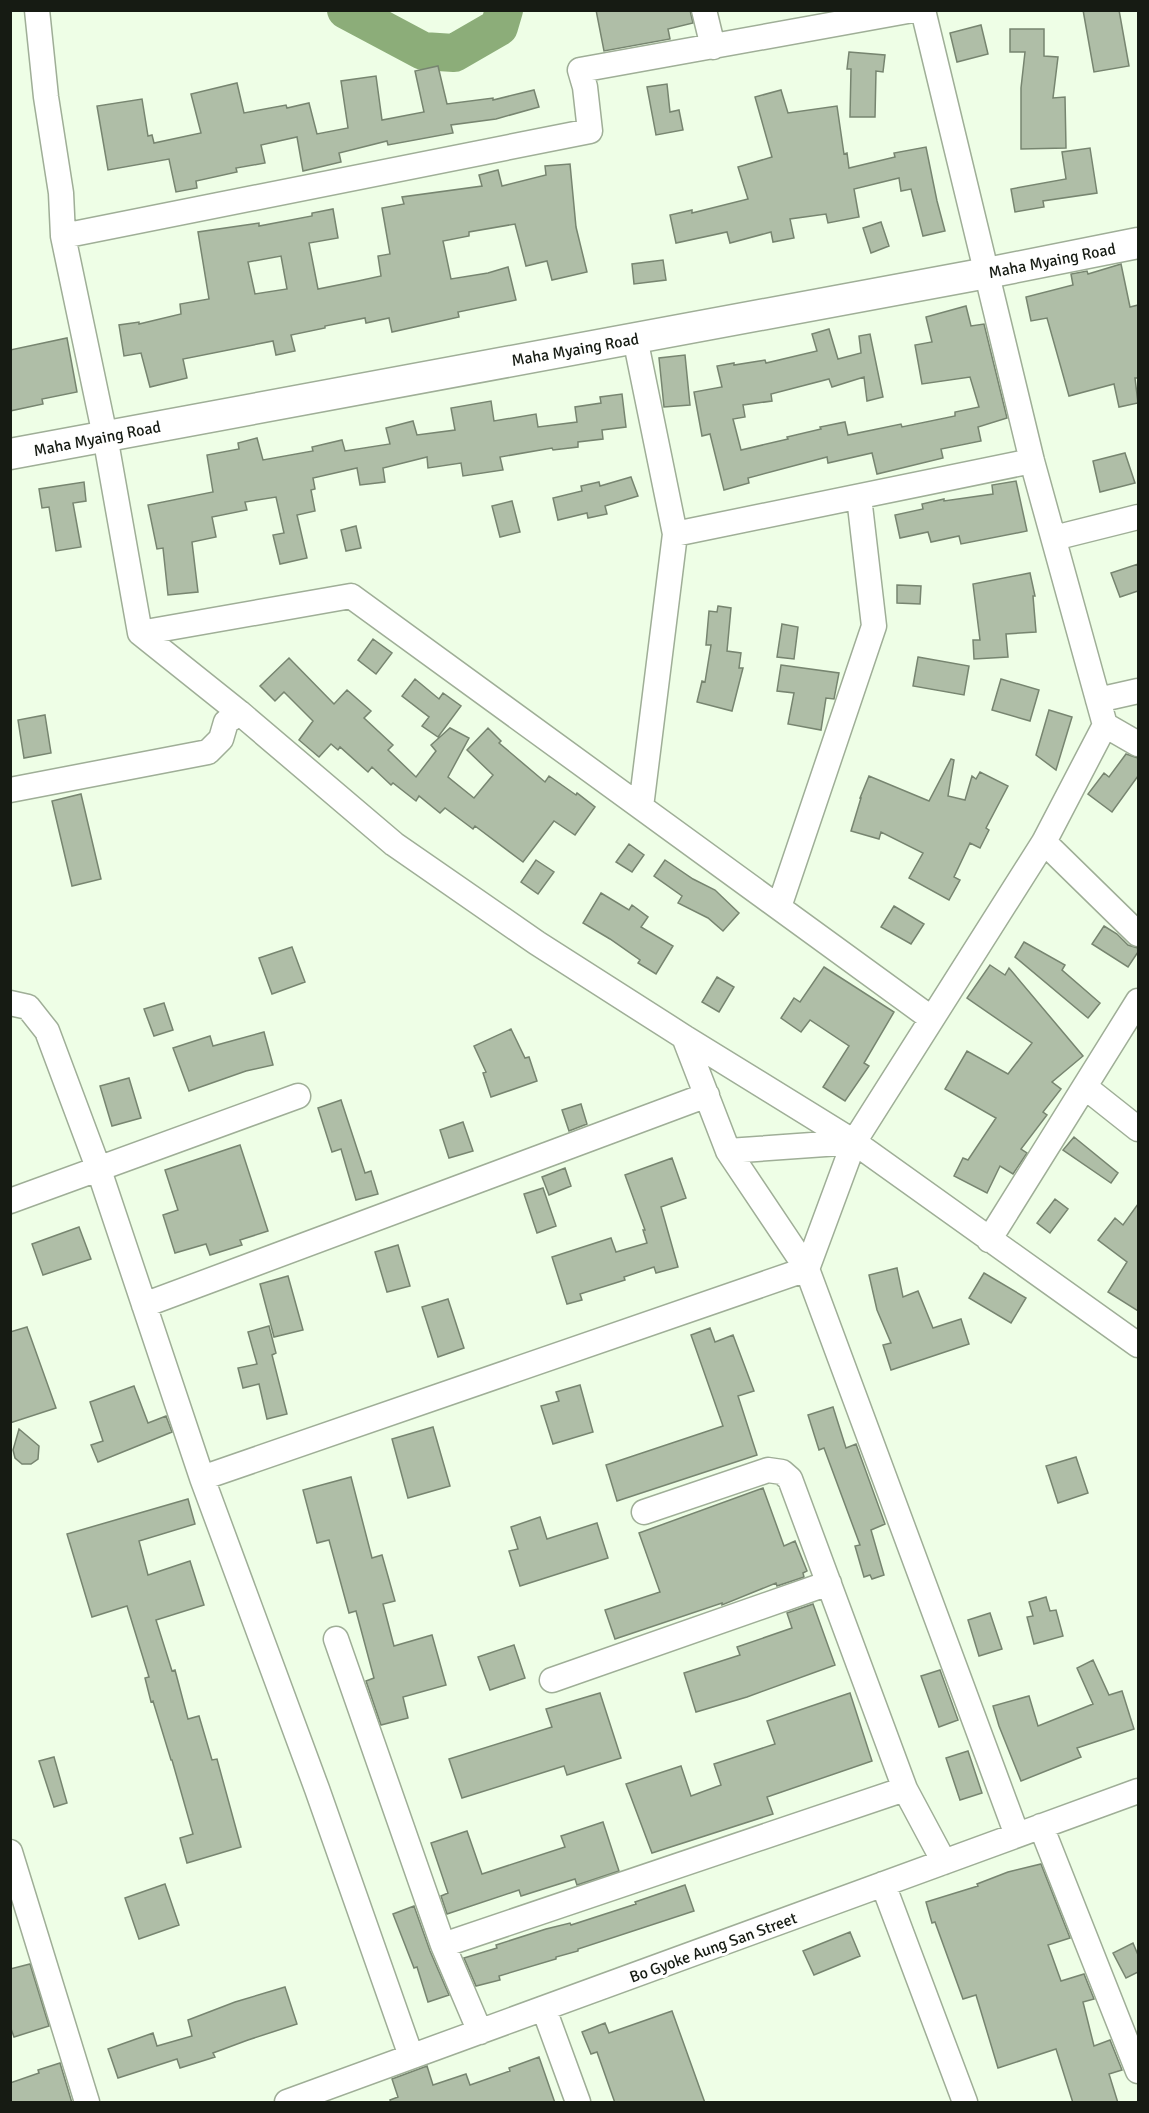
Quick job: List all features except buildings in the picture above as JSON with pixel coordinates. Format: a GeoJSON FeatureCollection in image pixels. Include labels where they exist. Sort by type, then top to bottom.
{"type":"FeatureCollection","features":[{"type":"Feature","properties":{"kind":"street"},"geometry":{"type":"LineString","coordinates":[[37,10],[46,97],[61,193],[63,236],[105,436],[140,633],[240,713],[393,844],[457,889],[684,1037],[854,1142],[1138,1345]]}},
{"type":"Feature","properties":{"kind":"street"},"geometry":{"type":"LineString","coordinates":[[704,10],[713,46]]}},
{"type":"Feature","properties":{"kind":"street"},"geometry":{"type":"LineString","coordinates":[[63,236],[590,131],[585,87],[580,70],[913,10]]}},
{"type":"Feature","properties":{"kind":"street"},"geometry":{"type":"LineString","coordinates":[[807,1269],[854,1142],[1044,842],[1105,725],[1032,461],[923,10]]}},
{"type":"Feature","properties":{"kind":"street","name":"Maha Myaing Road"},"geometry":{"type":"LineString","coordinates":[[10,454],[1138,243]]}},
{"type":"Feature","properties":{"kind":"street"},"geometry":{"type":"LineString","coordinates":[[635,338],[675,534],[641,807]]}},
{"type":"Feature","properties":{"kind":"street"},"geometry":{"type":"LineString","coordinates":[[675,534],[1032,461]]}},
{"type":"Feature","properties":{"kind":"street"},"geometry":{"type":"LineString","coordinates":[[779,907],[874,626],[859,497]]}},
{"type":"Feature","properties":{"kind":"street"},"geometry":{"type":"LineString","coordinates":[[1053,538],[1138,517]]}},
{"type":"Feature","properties":{"kind":"street"},"geometry":{"type":"LineString","coordinates":[[140,633],[351,596],[933,1019]]}},
{"type":"Feature","properties":{"kind":"street"},"geometry":{"type":"LineString","coordinates":[[1098,700],[1138,691]]}},
{"type":"Feature","properties":{"kind":"street"},"geometry":{"type":"LineString","coordinates":[[10,790],[208,752],[221,739],[226,722],[240,713]]}},
{"type":"Feature","properties":{"kind":"street"},"geometry":{"type":"LineString","coordinates":[[1105,725],[1138,744]]}},
{"type":"Feature","properties":{"kind":"street"},"geometry":{"type":"LineString","coordinates":[[1044,842],[1138,934]]}},
{"type":"Feature","properties":{"kind":"street"},"geometry":{"type":"LineString","coordinates":[[989,1240],[1138,1000]]}},
{"type":"Feature","properties":{"kind":"street"},"geometry":{"type":"LineString","coordinates":[[10,1003],[28,1007],[47,1031],[99,1170],[202,1478],[321,1800],[411,2056]]}},
{"type":"Feature","properties":{"kind":"street"},"geometry":{"type":"LineString","coordinates":[[684,1037],[728,1151],[807,1269],[1017,1835]]}},
{"type":"Feature","properties":{"kind":"street"},"geometry":{"type":"LineString","coordinates":[[1085,1087],[1138,1129]]}},
{"type":"Feature","properties":{"kind":"street"},"geometry":{"type":"LineString","coordinates":[[144,1305],[707,1095]]}},
{"type":"Feature","properties":{"kind":"street"},"geometry":{"type":"LineString","coordinates":[[10,1201],[298,1096]]}},
{"type":"Feature","properties":{"kind":"street"},"geometry":{"type":"LineString","coordinates":[[728,1151],[854,1142]]}},
{"type":"Feature","properties":{"kind":"street"},"geometry":{"type":"LineString","coordinates":[[202,1478],[807,1269]]}},
{"type":"Feature","properties":{"kind":"street"},"geometry":{"type":"LineString","coordinates":[[644,1512],[768,1470],[782,1472],[790,1479],[905,1789],[944,1862]]}},
{"type":"Feature","properties":{"kind":"street"},"geometry":{"type":"LineString","coordinates":[[552,1680],[829,1584]]}},
{"type":"Feature","properties":{"kind":"street"},"geometry":{"type":"LineString","coordinates":[[336,1639],[443,1945],[480,2032]]}},
{"type":"Feature","properties":{"kind":"street"},"geometry":{"type":"LineString","coordinates":[[443,1945],[905,1789]]}},
{"type":"Feature","properties":{"kind":"street","name":"Bo Gyoke Aung San Street"},"geometry":{"type":"LineString","coordinates":[[287,2103],[1138,1791]]}},
{"type":"Feature","properties":{"kind":"street"},"geometry":{"type":"LineString","coordinates":[[1041,1826],[1134,2047],[1138,2071]]}},
{"type":"Feature","properties":{"kind":"street"},"geometry":{"type":"LineString","coordinates":[[10,1851],[87,2103]]}},
{"type":"Feature","properties":{"kind":"street"},"geometry":{"type":"LineString","coordinates":[[884,1884],[965,2103]]}},
{"type":"Feature","properties":{"kind":"street"},"geometry":{"type":"LineString","coordinates":[[544,2009],[578,2103]]}},
{"type":"Feature","properties":{"kind":"waterway"},"geometry":{"type":"LineString","coordinates":[[346,10],[423,51],[454,53],[499,27],[504,10]]}}]}
